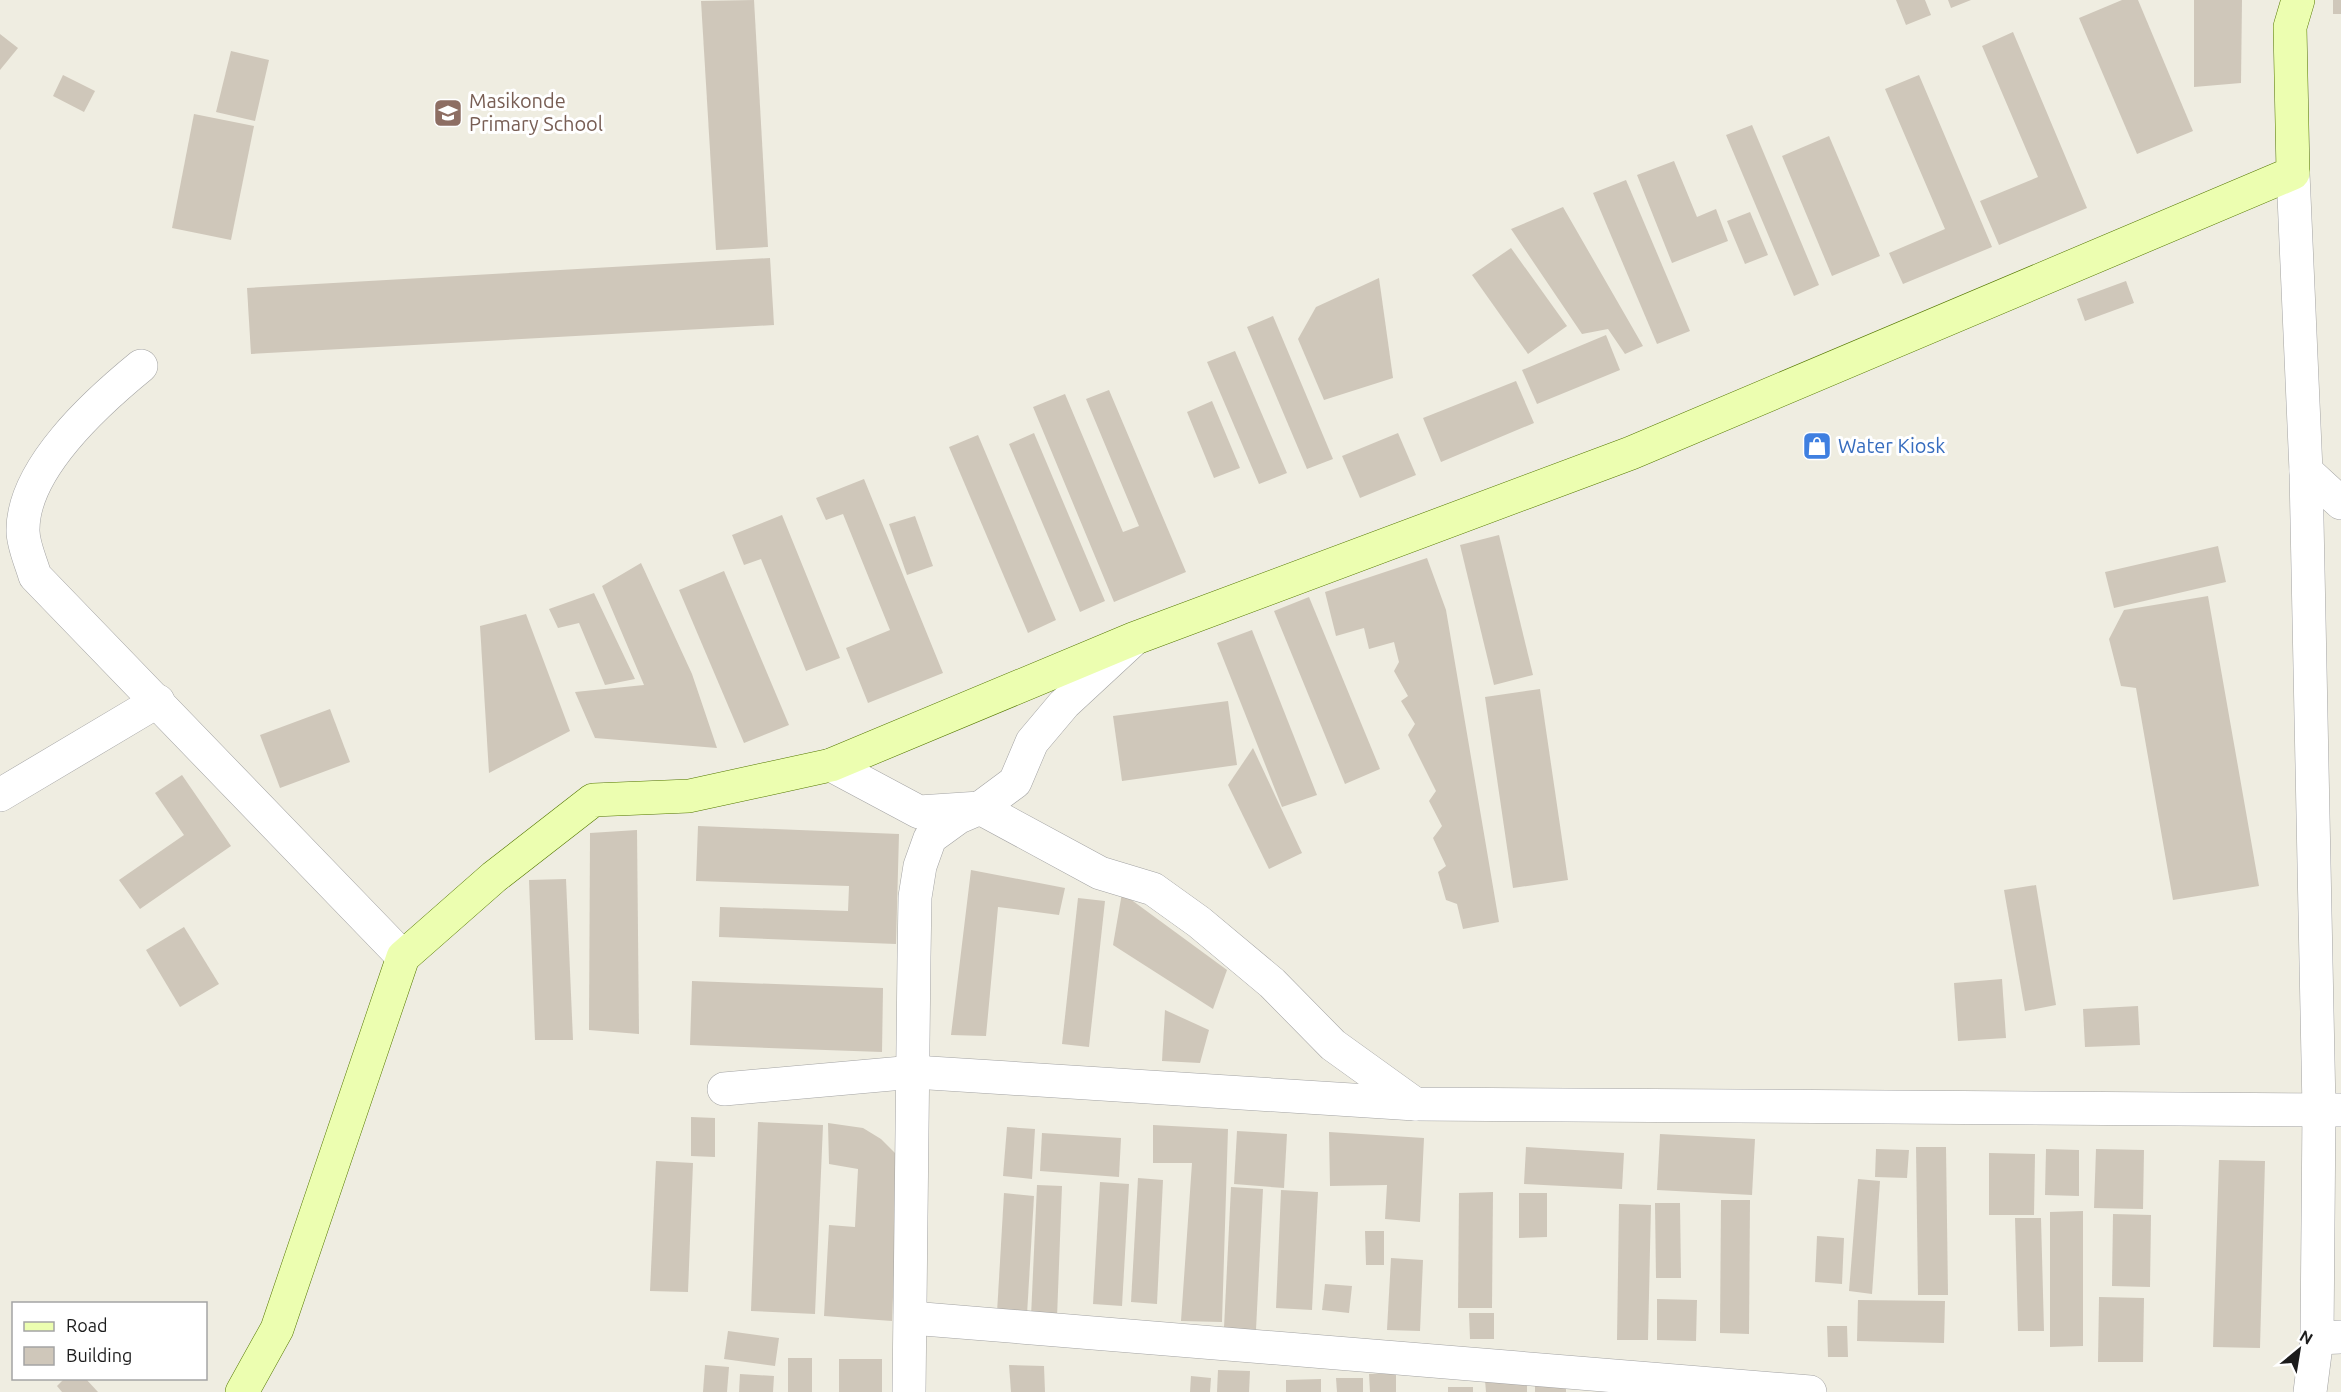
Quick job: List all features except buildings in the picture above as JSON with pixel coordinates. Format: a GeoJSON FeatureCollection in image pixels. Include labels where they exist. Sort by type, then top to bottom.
{"type":"FeatureCollection","features":[{"type":"Feature","properties":{"kind":"main road"},"geometry":{"type":"LineString","coordinates":[[242,1392],[277,1329],[404,957],[494,878],[593,801],[689,796],[831,765],[1133,639],[1631,453],[2293,172],[2290,27],[2298,0]]}},
{"type":"Feature","properties":{"kind":"street"},"geometry":{"type":"LineString","coordinates":[[2293,172],[2330,1109],[2329,1338],[2310,1392]]}},
{"type":"Feature","properties":{"kind":"street"},"geometry":{"type":"LineString","coordinates":[[141,366],[114,388],[64,441],[42,471],[28,497],[23,532],[35,576],[404,957]]}},
{"type":"Feature","properties":{"kind":"street"},"geometry":{"type":"LineString","coordinates":[[2306,471],[2341,503]]}},
{"type":"Feature","properties":{"kind":"street"},"geometry":{"type":"LineString","coordinates":[[909,1392],[915,897],[920,866],[930,838],[959,817],[980,808],[1015,782],[1032,741],[1064,704],[1133,639]]}},
{"type":"Feature","properties":{"kind":"street"},"geometry":{"type":"LineString","coordinates":[[0,795],[158,701]]}},
{"type":"Feature","properties":{"kind":"street"},"geometry":{"type":"LineString","coordinates":[[831,765],[919,812],[980,808],[1100,873],[1153,889],[1199,922],[1272,983],[1333,1045],[1415,1104]]}},
{"type":"Feature","properties":{"kind":"street"},"geometry":{"type":"LineString","coordinates":[[724,1089],[914,1072],[1415,1104],[2330,1109]]}},
{"type":"Feature","properties":{"kind":"street"},"geometry":{"type":"LineString","coordinates":[[911,1318],[1809,1392]]}},
{"type":"Feature","properties":{"kind":"place","name":"Masikonde Primary School"},"geometry":{"type":"Point","coordinates":[448,113]}},
{"type":"Feature","properties":{"kind":"place","name":"Water Kiosk"},"geometry":{"type":"Point","coordinates":[1817,446]}}]}
